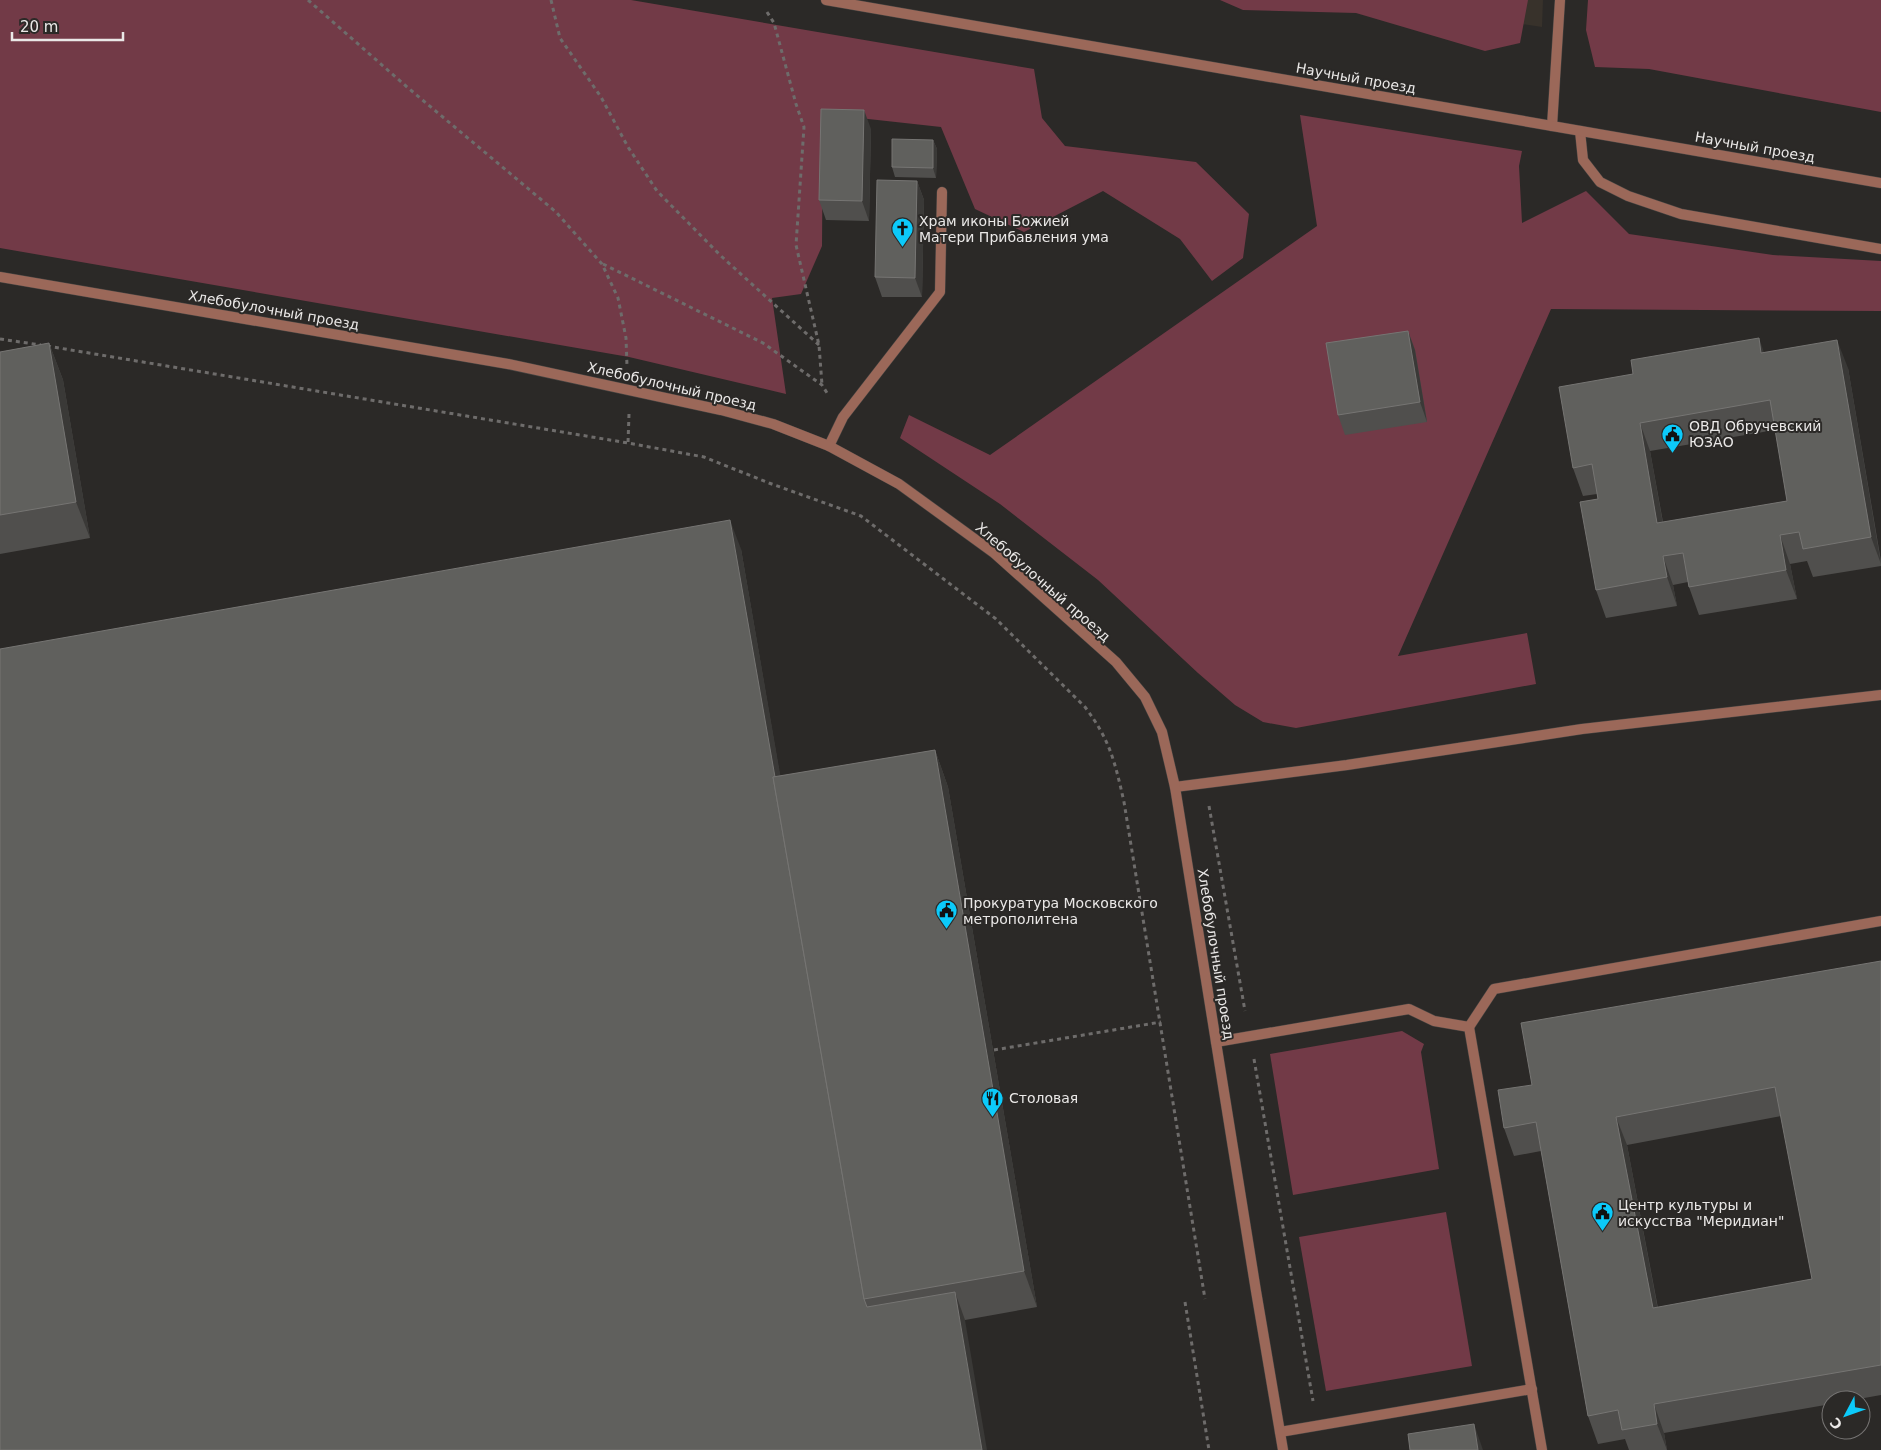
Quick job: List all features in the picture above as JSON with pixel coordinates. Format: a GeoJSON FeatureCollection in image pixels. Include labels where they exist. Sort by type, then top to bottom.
{"type":"FeatureCollection","features":[{"type":"Feature","properties":{"kind":"street","name":"Научный проезд"},"geometry":{"type":"LineString","coordinates":[[826,0],[849,2],[1881,183]]}},
{"type":"Feature","properties":{"kind":"street"},"geometry":{"type":"LineString","coordinates":[[1552,126],[1560,0]]}},
{"type":"Feature","properties":{"kind":"street"},"geometry":{"type":"LineString","coordinates":[[1580,131],[1583,160],[1600,182],[1628,196],[1680,214],[1881,248]]}},
{"type":"Feature","properties":{"kind":"street"},"geometry":{"type":"LineString","coordinates":[[829,446],[843,417],[940,292],[942,192]]}},
{"type":"Feature","properties":{"kind":"street","name":"Хлебобулочный проезд"},"geometry":{"type":"LineString","coordinates":[[0,277],[508,364],[721,410],[773,424],[829,446],[899,484],[994,553],[1116,662],[1145,697],[1162,732],[1175,787],[1283,1450]]}},
{"type":"Feature","properties":{"kind":"street"},"geometry":{"type":"LineString","coordinates":[[1175,787],[1582,730],[1881,695]]}},
{"type":"Feature","properties":{"kind":"street"},"geometry":{"type":"LineString","coordinates":[[1542,1450],[1469,1027],[1494,989],[1881,921]]}},
{"type":"Feature","properties":{"kind":"street"},"geometry":{"type":"LineString","coordinates":[[1216,1042],[1409,1009],[1434,1021],[1469,1027]]}},
{"type":"Feature","properties":{"kind":"street"},"geometry":{"type":"LineString","coordinates":[[1280,1432],[1532,1389]]}},
{"type":"Feature","properties":{"kind":"path"},"geometry":{"type":"LineString","coordinates":[[308,0],[407,88],[556,212],[602,264],[618,298],[626,338],[629,390],[628,443]]}},
{"type":"Feature","properties":{"kind":"path"},"geometry":{"type":"LineString","coordinates":[[551,0],[560,38],[601,97],[628,147],[657,191],[721,256],[819,345]]}},
{"type":"Feature","properties":{"kind":"path"},"geometry":{"type":"LineString","coordinates":[[767,12],[774,23],[804,127],[796,245],[819,345],[822,385]]}},
{"type":"Feature","properties":{"kind":"path"},"geometry":{"type":"LineString","coordinates":[[602,264],[763,344],[822,385],[843,417]]}},
{"type":"Feature","properties":{"kind":"path"},"geometry":{"type":"LineString","coordinates":[[0,338],[704,457],[768,483],[861,516],[996,619],[1085,707],[1103,732],[1111,751],[1120,784],[1137,874],[1205,1299]]}},
{"type":"Feature","properties":{"kind":"path"},"geometry":{"type":"LineString","coordinates":[[1205,783],[1317,1426]]}},
{"type":"Feature","properties":{"kind":"path"},"geometry":{"type":"LineString","coordinates":[[994,1050],[1160,1022]]}},
{"type":"Feature","properties":{"kind":"path"},"geometry":{"type":"LineString","coordinates":[[1185,1302],[1209,1450]]}},
{"type":"Feature","properties":{"kind":"shaded area"},"geometry":{"type":"Polygon","coordinates":[[[0,0],[631,0],[1034,69],[1042,118],[1065,146],[1196,162],[1249,214],[1243,258],[1212,281],[1180,239],[1103,191],[1024,232],[975,209],[941,127],[823,114],[822,246],[801,294],[772,298],[786,394],[629,357],[0,248],[0,0]]]}},
{"type":"Feature","properties":{"kind":"shaded area"},"geometry":{"type":"Polygon","coordinates":[[[1220,0],[1528,0],[1520,43],[1485,51],[1356,13],[1243,10],[1220,0]]]}},
{"type":"Feature","properties":{"kind":"shaded area"},"geometry":{"type":"Polygon","coordinates":[[[1357,0],[1543,0],[1542,27],[1357,0]]]}},
{"type":"Feature","properties":{"kind":"shaded area"},"geometry":{"type":"Polygon","coordinates":[[[1588,0],[1881,0],[1881,112],[1649,69],[1595,67],[1586,30],[1588,0]]]}},
{"type":"Feature","properties":{"kind":"shaded area"},"geometry":{"type":"Polygon","coordinates":[[[1300,115],[1522,151],[1519,166],[1522,223],[1586,191],[1629,234],[1773,255],[1881,261],[1881,311],[1551,309],[1398,656],[1527,633],[1536,684],[1296,728],[1263,722],[1235,705],[1098,580],[1000,504],[900,438],[909,415],[990,455],[1317,226],[1300,115]]]}},
{"type":"Feature","properties":{"kind":"shaded area"},"geometry":{"type":"Polygon","coordinates":[[[1402,1031],[1424,1044],[1421,1052],[1439,1169],[1293,1195],[1270,1054],[1402,1031]]]}},
{"type":"Feature","properties":{"kind":"shaded area"},"geometry":{"type":"Polygon","coordinates":[[[1446,1212],[1472,1366],[1326,1391],[1299,1237],[1446,1212]]]}},
{"type":"Feature","properties":{"kind":"building"},"geometry":{"type":"Polygon","coordinates":[[[821,109],[864,110],[862,201],[819,200],[821,109]]]}},
{"type":"Feature","properties":{"kind":"building"},"geometry":{"type":"Polygon","coordinates":[[[892,139],[933,140],[933,168],[892,167],[892,139]]]}},
{"type":"Feature","properties":{"kind":"building","name":"Храм иконы Божией Матери Прибавления ума"},"geometry":{"type":"Polygon","coordinates":[[[877,180],[917,181],[915,278],[875,277],[877,180]]]}},
{"type":"Feature","properties":{"kind":"building"},"geometry":{"type":"Polygon","coordinates":[[[1408,331],[1420,402],[1338,415],[1326,343],[1408,331]]]}},
{"type":"Feature","properties":{"kind":"building"},"geometry":{"type":"Polygon","coordinates":[[[1759,338],[1761,353],[1837,340],[1871,537],[1803,549],[1799,532],[1780,535],[1786,570],[1689,587],[1683,553],[1663,556],[1667,577],[1596,590],[1580,502],[1598,499],[1592,464],[1573,468],[1559,387],[1633,374],[1631,360],[1759,338]],[[1770,400],[1640,423],[1657,523],[1787,501],[1770,400]]]}},
{"type":"Feature","properties":{"kind":"building"},"geometry":{"type":"Polygon","coordinates":[[[49,343],[76,502],[0,515],[0,352],[49,343]]]}},
{"type":"Feature","properties":{"kind":"building"},"geometry":{"type":"Polygon","coordinates":[[[730,520],[864,1299],[867,1307],[955,1292],[982,1450],[0,1450],[0,649],[730,520]]]}},
{"type":"Feature","properties":{"kind":"building"},"geometry":{"type":"Polygon","coordinates":[[[935,750],[1024,1271],[864,1299],[773,777],[935,750]]]}},
{"type":"Feature","properties":{"kind":"building","name":"Центр культуры и искусства \"Меридиан\""},"geometry":{"type":"Polygon","coordinates":[[[1881,961],[1881,1365],[1654,1404],[1657,1424],[1622,1430],[1618,1410],[1588,1416],[1536,1122],[1504,1128],[1498,1090],[1532,1085],[1521,1023],[1881,961]],[[1775,1087],[1616,1117],[1653,1308],[1812,1279],[1775,1087]]]}},
{"type":"Feature","properties":{"kind":"building"},"geometry":{"type":"Polygon","coordinates":[[[1474,1424],[1478,1450],[1410,1450],[1408,1434],[1474,1424]]]}},
{"type":"Feature","properties":{"kind":"place","name":"Храм иконы Божией Матери Прибавления ума"},"geometry":{"type":"Point","coordinates":[903,248]}},
{"type":"Feature","properties":{"kind":"place","name":"ОВД Обручевский ЮЗАО"},"geometry":{"type":"Point","coordinates":[1673,453]}},
{"type":"Feature","properties":{"kind":"place","name":"Прокуратура Московского метрополитена"},"geometry":{"type":"Point","coordinates":[947,930]}},
{"type":"Feature","properties":{"kind":"place","name":"Столовая"},"geometry":{"type":"Point","coordinates":[993,1117]}},
{"type":"Feature","properties":{"kind":"place","name":"Центр культуры и искусства \"Меридиан\""},"geometry":{"type":"Point","coordinates":[1602,1232]}}]}
